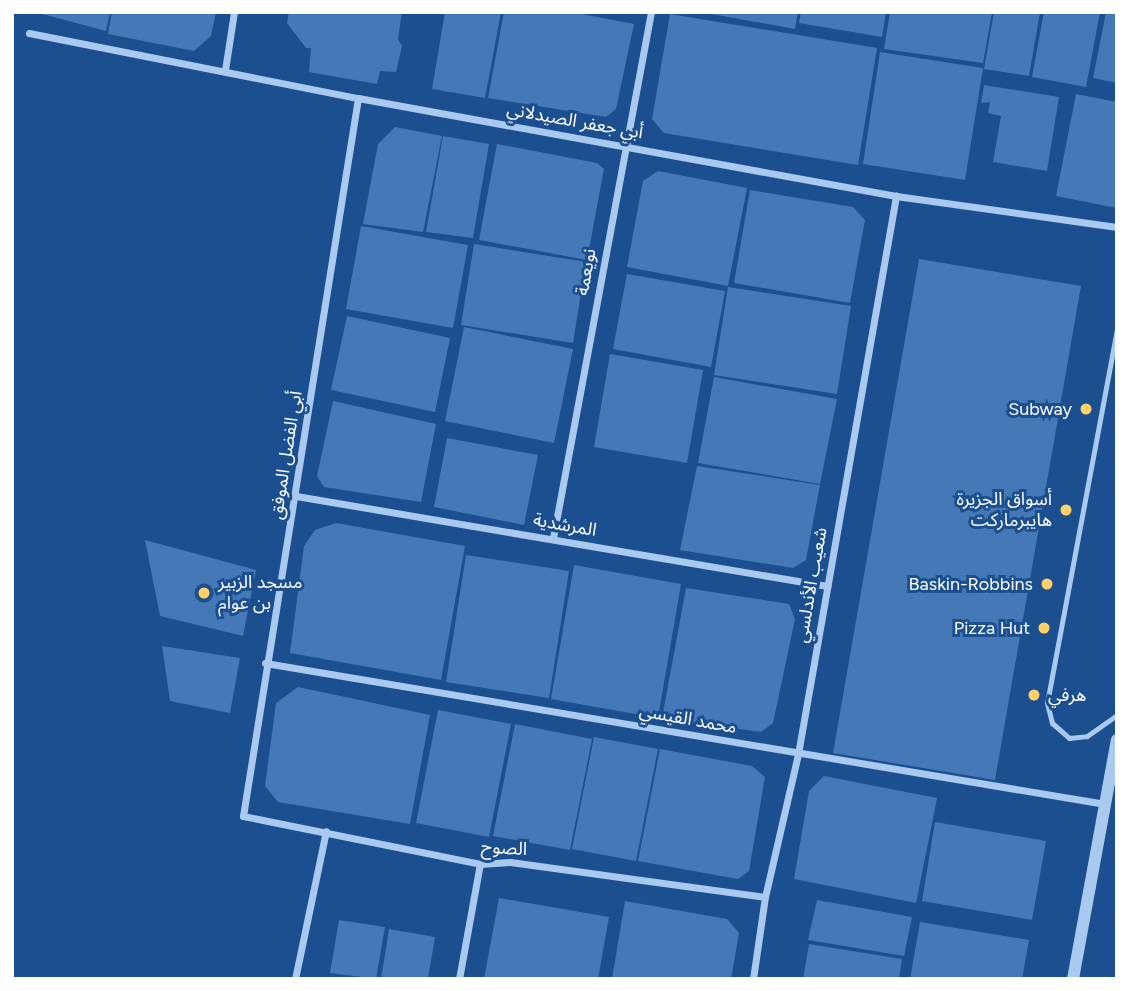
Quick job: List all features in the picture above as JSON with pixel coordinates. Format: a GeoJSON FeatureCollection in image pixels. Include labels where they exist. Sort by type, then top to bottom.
{"type":"FeatureCollection","features":[{"type":"Feature","properties":{"kind":"street"},"geometry":{"type":"LineString","coordinates":[[225,70],[234,12]]}},
{"type":"Feature","properties":{"kind":"street","name":"نويعمة"},"geometry":{"type":"LineString","coordinates":[[553,538],[651,12]]}},
{"type":"Feature","properties":{"kind":"street","name":"أبي جعفر الصيدلاني"},"geometry":{"type":"LineString","coordinates":[[29,33],[225,70],[358,99],[625,145],[896,196],[1117,227]]}},
{"type":"Feature","properties":{"kind":"street","name":"أبي الفضل الموفق"},"geometry":{"type":"LineString","coordinates":[[243,816],[265,663],[296,496],[358,99]]}},
{"type":"Feature","properties":{"kind":"street","name":"شعيب الأندلسي"},"geometry":{"type":"LineString","coordinates":[[753,979],[765,897],[798,754],[896,196]]}},
{"type":"Feature","properties":{"kind":"street","name":"المرشدية"},"geometry":{"type":"LineString","coordinates":[[296,496],[827,586]]}},
{"type":"Feature","properties":{"kind":"street","name":"محمد القيسي"},"geometry":{"type":"LineString","coordinates":[[265,663],[1105,804]]}},
{"type":"Feature","properties":{"kind":"street"},"geometry":{"type":"LineString","coordinates":[[1073,979],[1117,740]]}},
{"type":"Feature","properties":{"kind":"street","name":"الصوح"},"geometry":{"type":"LineString","coordinates":[[243,816],[480,864],[510,862],[765,897]]}},
{"type":"Feature","properties":{"kind":"street"},"geometry":{"type":"LineString","coordinates":[[296,979],[326,831]]}},
{"type":"Feature","properties":{"kind":"street"},"geometry":{"type":"LineString","coordinates":[[459,979],[480,864]]}},
{"type":"Feature","properties":{"kind":"lane"},"geometry":{"type":"LineString","coordinates":[[1117,329],[1047,704],[1052,723],[1069,738],[1087,736],[1117,715]]}},
{"type":"Feature","properties":{"kind":"building"},"geometry":{"type":"Polygon","coordinates":[[[35,12],[110,12],[106,31],[35,12]]]}},
{"type":"Feature","properties":{"kind":"building"},"geometry":{"type":"Polygon","coordinates":[[[112,12],[216,12],[211,36],[194,51],[108,34],[112,12]]]}},
{"type":"Feature","properties":{"kind":"building"},"geometry":{"type":"Polygon","coordinates":[[[289,12],[402,12],[398,39],[402,46],[396,72],[380,71],[377,84],[309,72],[311,48],[306,48],[287,23],[289,12]]]}},
{"type":"Feature","properties":{"kind":"building"},"geometry":{"type":"Polygon","coordinates":[[[445,12],[501,12],[485,98],[432,89],[445,12]]]}},
{"type":"Feature","properties":{"kind":"building"},"geometry":{"type":"Polygon","coordinates":[[[504,12],[571,12],[634,24],[616,109],[606,117],[488,98],[504,12]]]}},
{"type":"Feature","properties":{"kind":"building"},"geometry":{"type":"Polygon","coordinates":[[[701,12],[798,12],[795,29],[701,12]]]}},
{"type":"Feature","properties":{"kind":"building"},"geometry":{"type":"Polygon","coordinates":[[[801,12],[886,12],[882,37],[799,23],[801,12]]]}},
{"type":"Feature","properties":{"kind":"building"},"geometry":{"type":"Polygon","coordinates":[[[890,12],[992,12],[983,63],[884,49],[890,12]]]}},
{"type":"Feature","properties":{"kind":"building"},"geometry":{"type":"Polygon","coordinates":[[[994,12],[1040,12],[1029,76],[984,69],[994,12]]]}},
{"type":"Feature","properties":{"kind":"building"},"geometry":{"type":"Polygon","coordinates":[[[1044,12],[1100,12],[1086,87],[1032,77],[1044,12]]]}},
{"type":"Feature","properties":{"kind":"building"},"geometry":{"type":"Polygon","coordinates":[[[1106,12],[1117,12],[1117,83],[1093,78],[1106,12]]]}},
{"type":"Feature","properties":{"kind":"building"},"geometry":{"type":"Polygon","coordinates":[[[670,14],[877,48],[858,165],[664,133],[652,119],[670,14]]]}},
{"type":"Feature","properties":{"kind":"building"},"geometry":{"type":"Polygon","coordinates":[[[880,52],[983,68],[965,180],[863,164],[880,52]]]}},
{"type":"Feature","properties":{"kind":"building"},"geometry":{"type":"Polygon","coordinates":[[[984,85],[1059,97],[1047,171],[993,162],[1001,116],[988,113],[990,102],[981,103],[984,85]]]}},
{"type":"Feature","properties":{"kind":"building"},"geometry":{"type":"Polygon","coordinates":[[[1076,94],[1117,102],[1117,208],[1056,196],[1076,94]]]}},
{"type":"Feature","properties":{"kind":"building"},"geometry":{"type":"Polygon","coordinates":[[[395,127],[442,136],[423,232],[363,224],[378,144],[395,127]]]}},
{"type":"Feature","properties":{"kind":"building"},"geometry":{"type":"Polygon","coordinates":[[[443,136],[489,144],[473,238],[426,232],[443,136]]]}},
{"type":"Feature","properties":{"kind":"building"},"geometry":{"type":"Polygon","coordinates":[[[497,144],[597,163],[604,169],[587,260],[479,240],[497,144]]]}},
{"type":"Feature","properties":{"kind":"building"},"geometry":{"type":"Polygon","coordinates":[[[658,171],[747,188],[728,286],[627,267],[643,181],[658,171]]]}},
{"type":"Feature","properties":{"kind":"building"},"geometry":{"type":"Polygon","coordinates":[[[750,190],[853,207],[865,220],[850,303],[734,283],[750,190]]]}},
{"type":"Feature","properties":{"kind":"building"},"geometry":{"type":"Polygon","coordinates":[[[361,226],[468,245],[453,328],[346,309],[361,226]]]}},
{"type":"Feature","properties":{"kind":"building"},"geometry":{"type":"Polygon","coordinates":[[[474,244],[586,262],[573,343],[461,325],[474,244]]]}},
{"type":"Feature","properties":{"kind":"building"},"geometry":{"type":"Polygon","coordinates":[[[919,259],[1081,286],[995,780],[833,753],[919,259]]]}},
{"type":"Feature","properties":{"kind":"building"},"geometry":{"type":"Polygon","coordinates":[[[627,274],[725,291],[711,367],[613,349],[627,274]]]}},
{"type":"Feature","properties":{"kind":"building"},"geometry":{"type":"Polygon","coordinates":[[[728,287],[851,306],[837,394],[714,375],[728,287]]]}},
{"type":"Feature","properties":{"kind":"building"},"geometry":{"type":"Polygon","coordinates":[[[347,316],[450,338],[435,412],[331,390],[347,316]]]}},
{"type":"Feature","properties":{"kind":"building"},"geometry":{"type":"Polygon","coordinates":[[[464,327],[573,349],[554,443],[445,421],[464,327]]]}},
{"type":"Feature","properties":{"kind":"building"},"geometry":{"type":"Polygon","coordinates":[[[610,354],[703,370],[687,463],[594,447],[610,354]]]}},
{"type":"Feature","properties":{"kind":"building"},"geometry":{"type":"Polygon","coordinates":[[[714,377],[837,399],[820,484],[698,463],[714,377]]]}},
{"type":"Feature","properties":{"kind":"building"},"geometry":{"type":"Polygon","coordinates":[[[333,401],[436,424],[421,502],[324,487],[317,476],[333,401]]]}},
{"type":"Feature","properties":{"kind":"building"},"geometry":{"type":"Polygon","coordinates":[[[447,438],[538,455],[524,525],[434,507],[447,438]]]}},
{"type":"Feature","properties":{"kind":"building"},"geometry":{"type":"Polygon","coordinates":[[[697,466],[820,485],[806,560],[793,568],[680,550],[697,466]]]}},
{"type":"Feature","properties":{"kind":"building"},"geometry":{"type":"Polygon","coordinates":[[[336,523],[465,546],[441,680],[290,653],[304,546],[315,530],[336,523]]]}},
{"type":"Feature","properties":{"kind":"building","name":"مسجد الزبير بن عوام"},"geometry":{"type":"Polygon","coordinates":[[[145,540],[256,570],[243,636],[160,616],[145,540]]]}},
{"type":"Feature","properties":{"kind":"building"},"geometry":{"type":"Polygon","coordinates":[[[466,555],[569,571],[549,698],[446,682],[466,555]]]}},
{"type":"Feature","properties":{"kind":"building"},"geometry":{"type":"Polygon","coordinates":[[[574,565],[681,584],[658,718],[551,699],[574,565]]]}},
{"type":"Feature","properties":{"kind":"building"},"geometry":{"type":"Polygon","coordinates":[[[686,588],[789,604],[795,619],[773,723],[761,732],[662,718],[686,588]]]}},
{"type":"Feature","properties":{"kind":"building"},"geometry":{"type":"Polygon","coordinates":[[[162,646],[240,658],[230,713],[170,701],[162,646]]]}},
{"type":"Feature","properties":{"kind":"building"},"geometry":{"type":"Polygon","coordinates":[[[298,687],[430,715],[410,824],[278,802],[265,786],[276,703],[298,687]]]}},
{"type":"Feature","properties":{"kind":"building"},"geometry":{"type":"Polygon","coordinates":[[[438,710],[511,724],[489,837],[416,823],[438,710]]]}},
{"type":"Feature","properties":{"kind":"building"},"geometry":{"type":"Polygon","coordinates":[[[515,724],[592,739],[570,850],[493,836],[515,724]]]}},
{"type":"Feature","properties":{"kind":"building"},"geometry":{"type":"Polygon","coordinates":[[[594,737],[658,749],[636,861],[572,849],[594,737]]]}},
{"type":"Feature","properties":{"kind":"building"},"geometry":{"type":"Polygon","coordinates":[[[660,749],[752,766],[765,777],[749,871],[738,879],[638,861],[660,749]]]}},
{"type":"Feature","properties":{"kind":"building"},"geometry":{"type":"Polygon","coordinates":[[[824,776],[937,798],[916,903],[794,879],[809,791],[824,776]]]}},
{"type":"Feature","properties":{"kind":"building"},"geometry":{"type":"Polygon","coordinates":[[[935,822],[1046,841],[1032,920],[922,901],[935,822]]]}},
{"type":"Feature","properties":{"kind":"building"},"geometry":{"type":"Polygon","coordinates":[[[499,898],[609,917],[598,979],[484,979],[499,898]]]}},
{"type":"Feature","properties":{"kind":"building"},"geometry":{"type":"Polygon","coordinates":[[[817,900],[912,917],[904,956],[808,940],[817,900]]]}},
{"type":"Feature","properties":{"kind":"building"},"geometry":{"type":"Polygon","coordinates":[[[625,901],[727,919],[739,933],[731,979],[612,979],[625,901]]]}},
{"type":"Feature","properties":{"kind":"building"},"geometry":{"type":"Polygon","coordinates":[[[339,920],[385,927],[376,979],[330,973],[339,920]]]}},
{"type":"Feature","properties":{"kind":"building"},"geometry":{"type":"Polygon","coordinates":[[[920,922],[1029,940],[1022,979],[910,979],[920,922]]]}},
{"type":"Feature","properties":{"kind":"building"},"geometry":{"type":"Polygon","coordinates":[[[389,929],[435,937],[428,979],[381,979],[389,929]]]}},
{"type":"Feature","properties":{"kind":"building"},"geometry":{"type":"Polygon","coordinates":[[[809,944],[902,959],[899,979],[803,979],[809,944]]]}},
{"type":"Feature","properties":{"kind":"place","name":"Subway"},"geometry":{"type":"Point","coordinates":[1086,409]}},
{"type":"Feature","properties":{"kind":"place","name":"أسواق الجزيرة هايبرماركت"},"geometry":{"type":"Point","coordinates":[1066,510]}},
{"type":"Feature","properties":{"kind":"place","name":"Baskin-Robbins"},"geometry":{"type":"Point","coordinates":[1047,584]}},
{"type":"Feature","properties":{"kind":"place","name":"مسجد الزبير بن عوام"},"geometry":{"type":"Point","coordinates":[204,593]}},
{"type":"Feature","properties":{"kind":"place","name":"Pizza Hut"},"geometry":{"type":"Point","coordinates":[1044,628]}},
{"type":"Feature","properties":{"kind":"place","name":"هرفي"},"geometry":{"type":"Point","coordinates":[1034,695]}}]}
